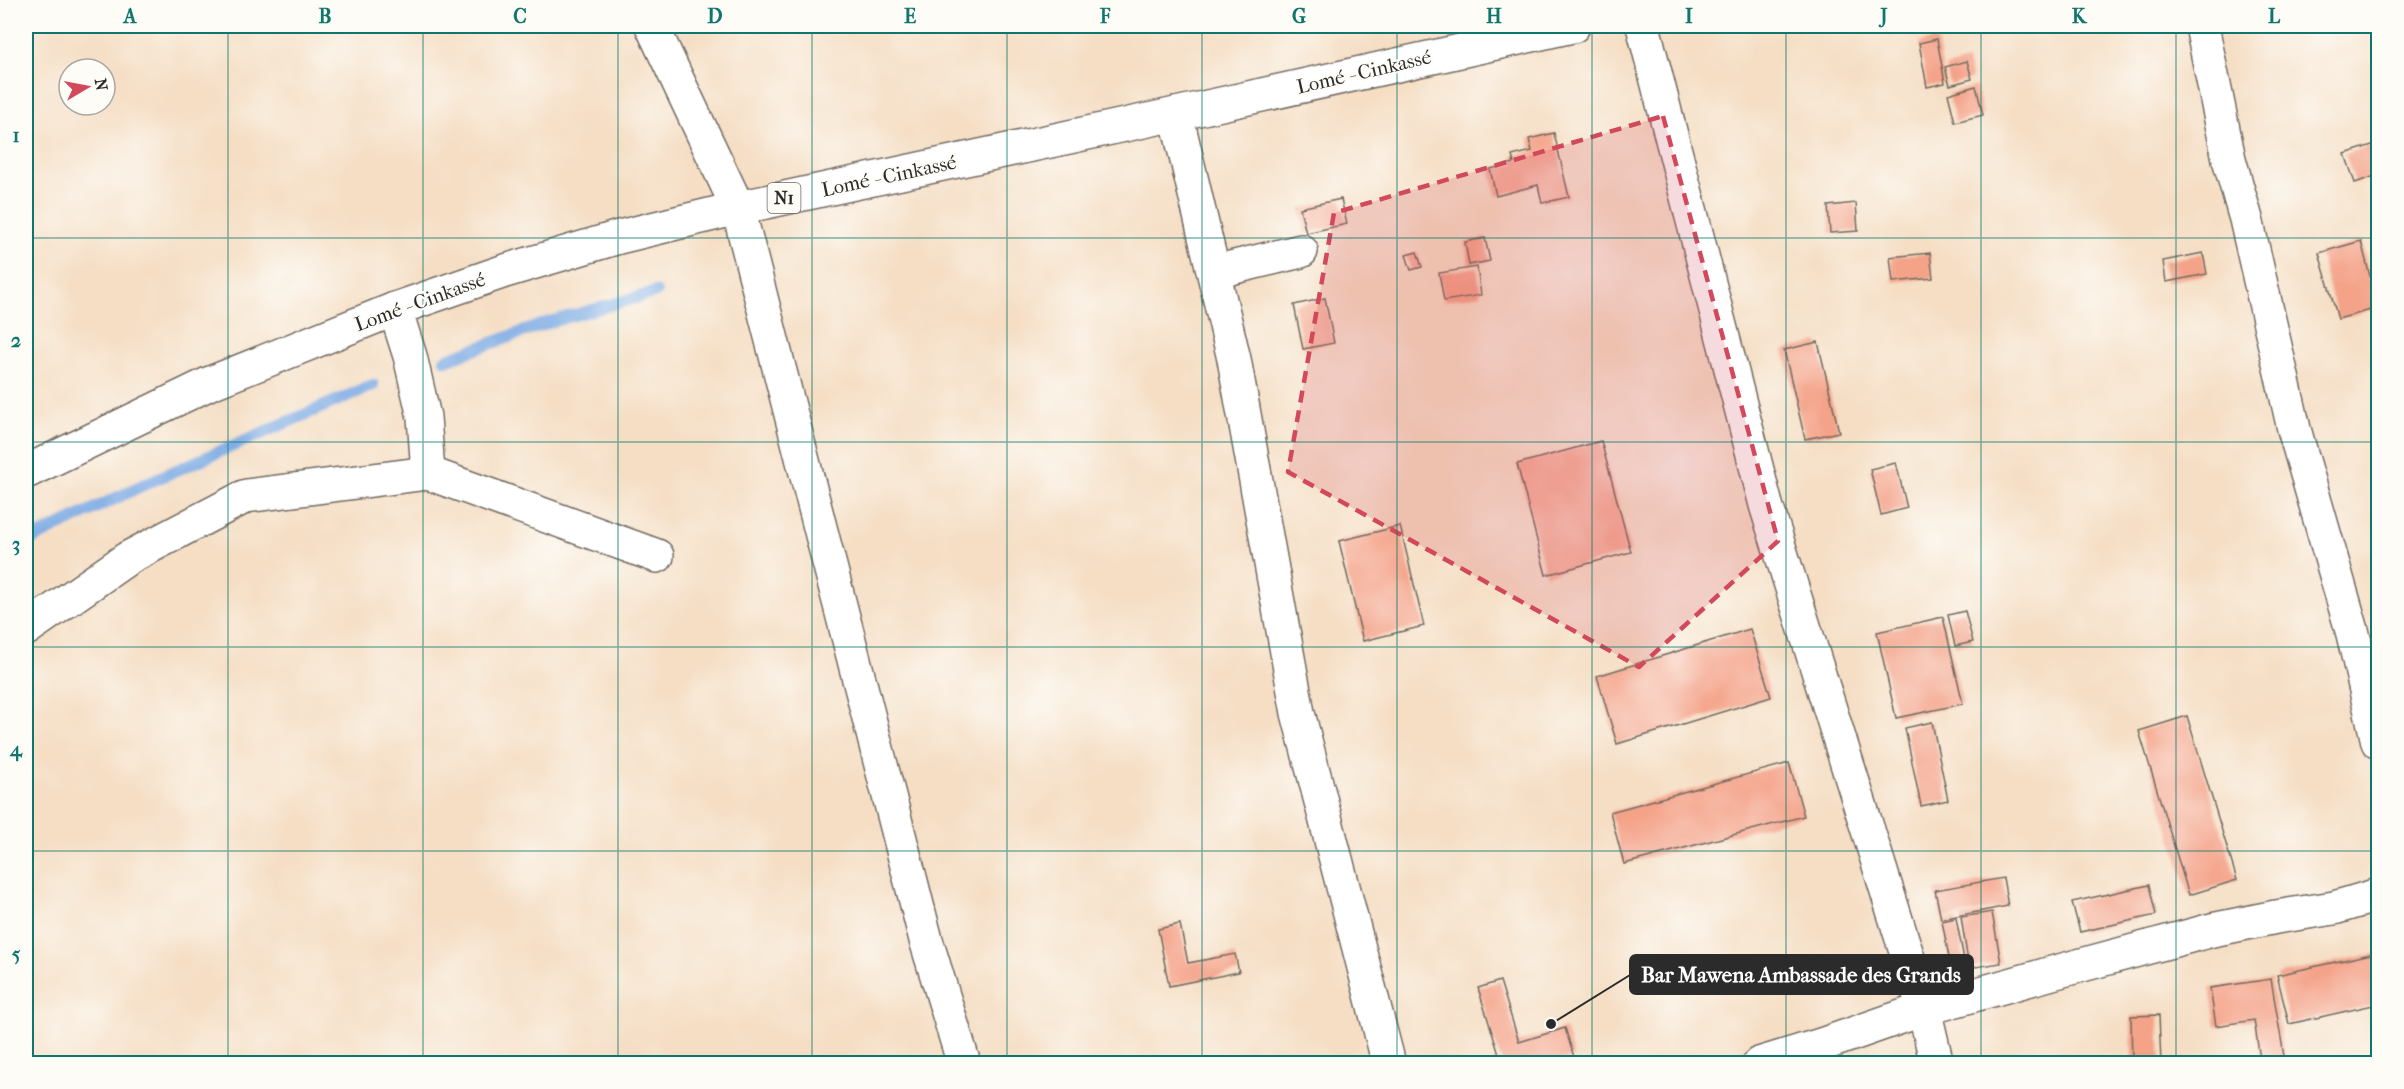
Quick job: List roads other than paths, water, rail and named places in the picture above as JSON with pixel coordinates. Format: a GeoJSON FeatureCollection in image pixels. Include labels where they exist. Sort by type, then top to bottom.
{"type":"FeatureCollection","features":[{"type":"Feature","properties":{"kind":"main road"},"geometry":{"type":"LineString","coordinates":[[652,26],[738,208],[926,940],[964,1064]]}},
{"type":"Feature","properties":{"kind":"main road","name":"Lomé - Cinkassé"},"geometry":{"type":"LineString","coordinates":[[26,472],[208,384],[395,309],[506,271],[608,240],[738,208],[1573,26]]}},
{"type":"Feature","properties":{"kind":"main road"},"geometry":{"type":"LineString","coordinates":[[1643,26],[1766,505],[1924,1009],[1937,1064]]}},
{"type":"Feature","properties":{"kind":"main road"},"geometry":{"type":"LineString","coordinates":[[2202,26],[2229,159],[2249,230],[2294,429],[2353,634],[2379,742]]}},
{"type":"Feature","properties":{"kind":"main road"},"geometry":{"type":"LineString","coordinates":[[1176,114],[1234,358],[1298,713],[1389,1064]]}},
{"type":"Feature","properties":{"kind":"main road"},"geometry":{"type":"LineString","coordinates":[[1214,272],[1302,251]]}},
{"type":"Feature","properties":{"kind":"main road"},"geometry":{"type":"LineString","coordinates":[[395,309],[410,356],[424,417],[428,473]]}},
{"type":"Feature","properties":{"kind":"main road"},"geometry":{"type":"LineString","coordinates":[[26,629],[128,558],[246,496],[428,473],[657,556]]}},
{"type":"Feature","properties":{"kind":"main road"},"geometry":{"type":"LineString","coordinates":[[1760,1064],[1924,1009],[2212,930],[2334,908],[2379,895]]}},
{"type":"Feature","properties":{"kind":"waterway"},"geometry":{"type":"LineString","coordinates":[[445,360],[550,322],[656,292]]}},
{"type":"Feature","properties":{"kind":"waterway"},"geometry":{"type":"LineString","coordinates":[[26,542],[147,483],[373,385]]}},
{"type":"Feature","properties":{"kind":"place","name":"Bar Mawena Ambassade des Grands"},"geometry":{"type":"Point","coordinates":[1551,1024]}}]}
